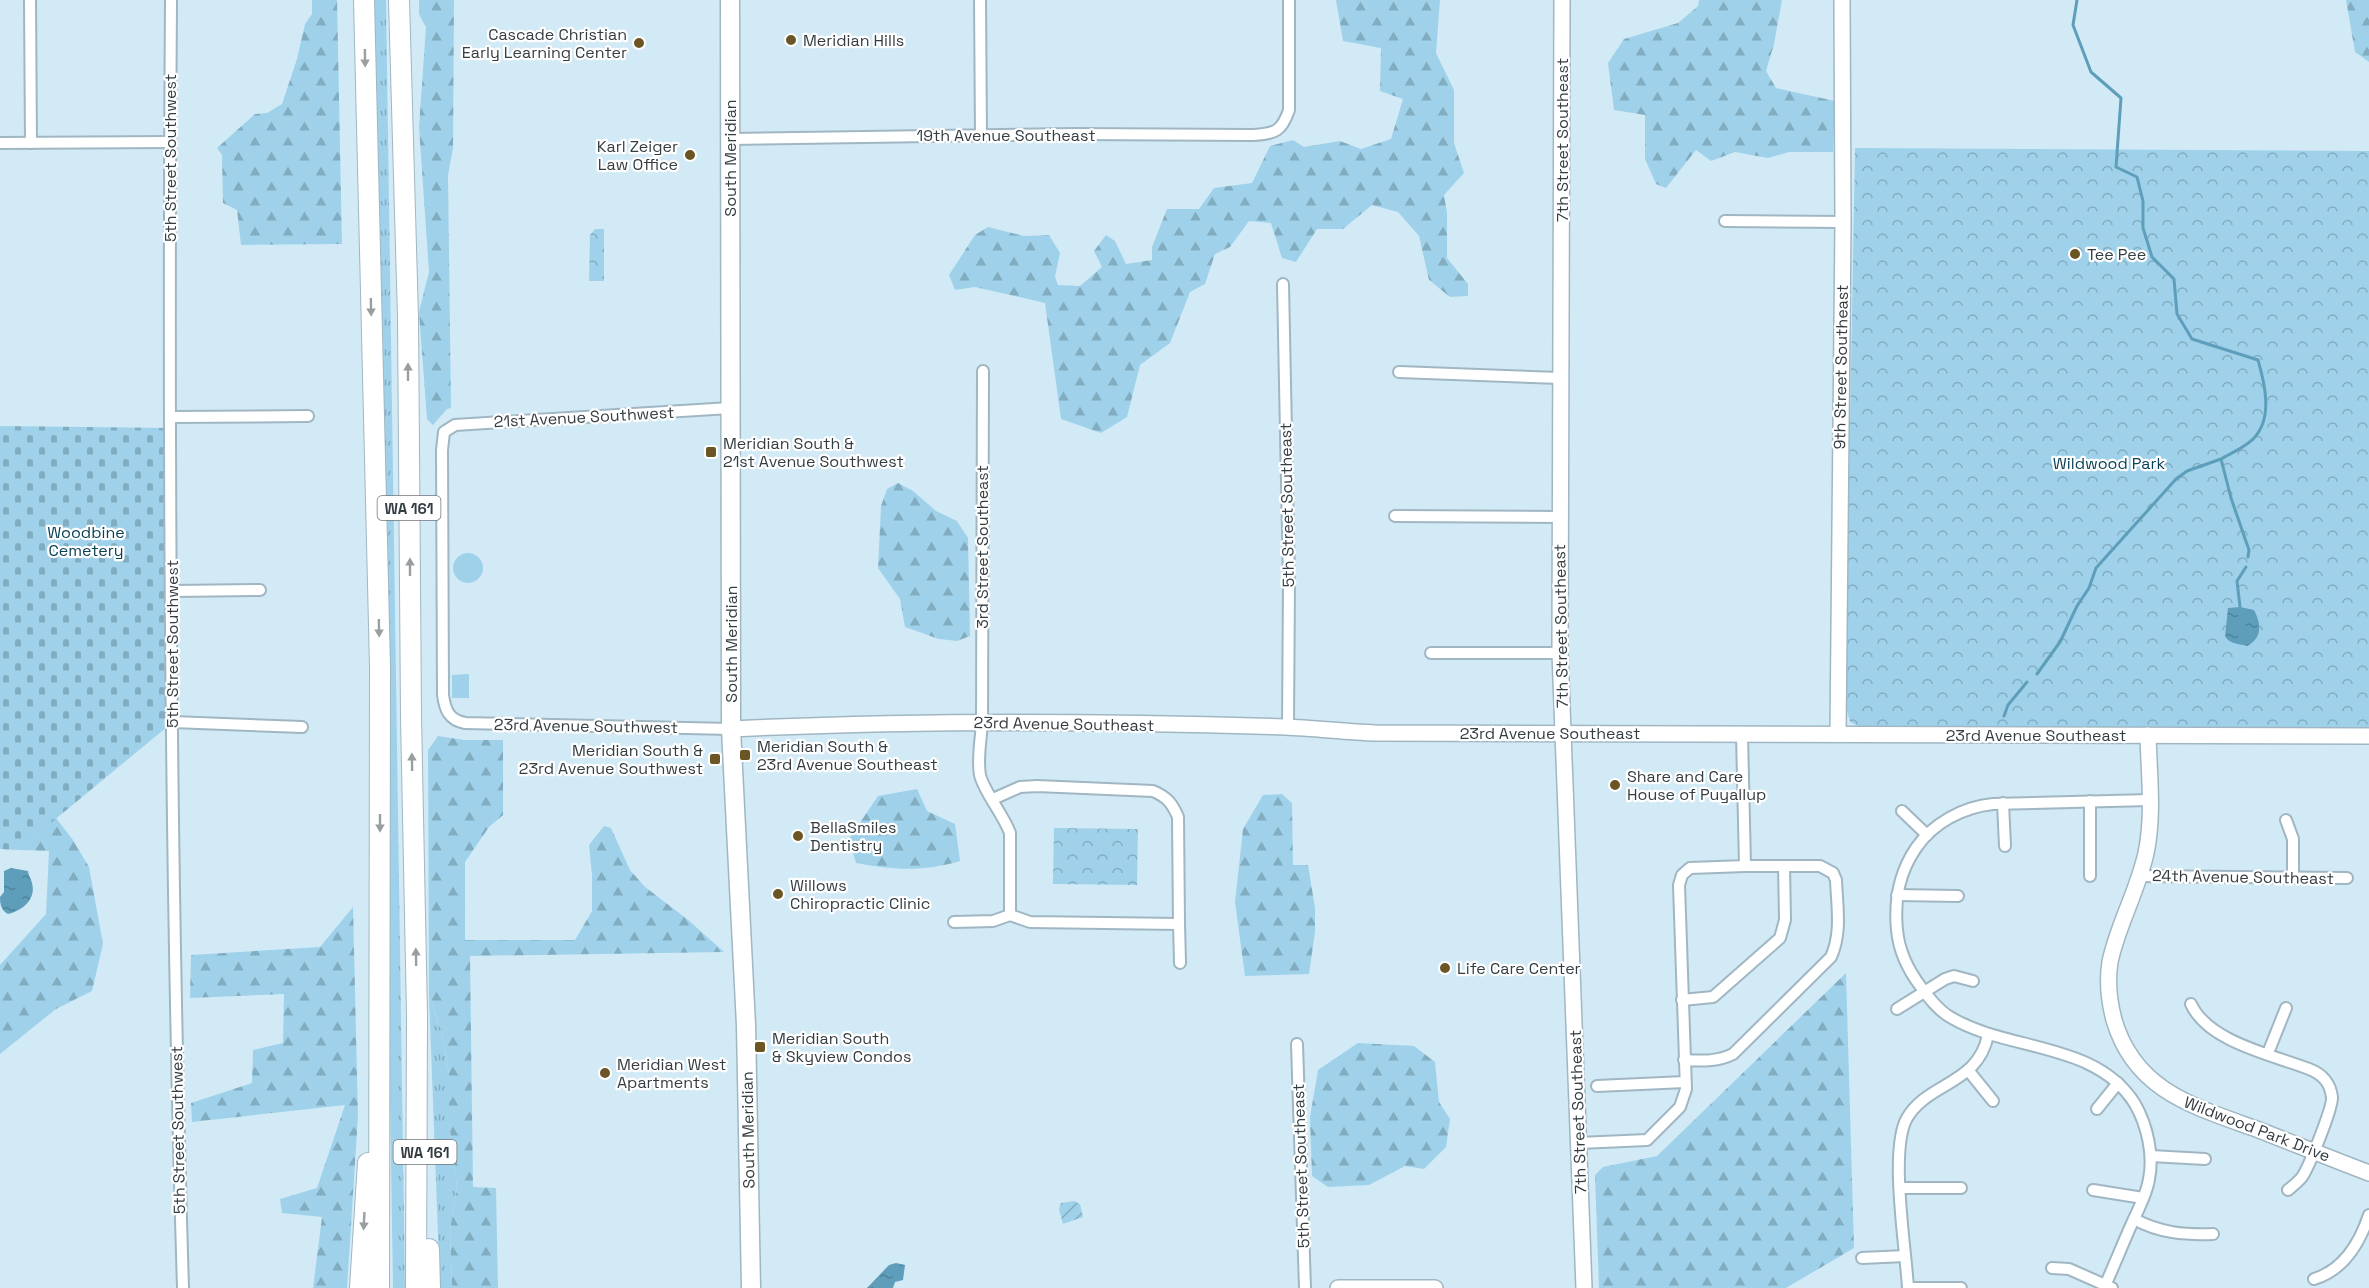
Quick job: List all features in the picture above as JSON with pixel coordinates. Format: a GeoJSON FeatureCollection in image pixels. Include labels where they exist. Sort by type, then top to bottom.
{"type":"FeatureCollection","features":[{"type":"Feature","properties":{"kind":"highway","name":"WA 161"},"geometry":{"type":"LineString","coordinates":[[360,1288],[381,1017],[380,667],[364,0]]}},
{"type":"Feature","properties":{"kind":"highway","name":"WA 161"},"geometry":{"type":"LineString","coordinates":[[399,0],[408,318],[411,716],[417,1015],[428,1203],[430,1288]]}},
{"type":"Feature","properties":{"kind":"highway"},"geometry":{"type":"LineString","coordinates":[[416,1288],[417,1015]]}},
{"type":"Feature","properties":{"kind":"highway"},"geometry":{"type":"LineString","coordinates":[[379,1288],[381,1017]]}},
{"type":"Feature","properties":{"kind":"main road","name":"South Meridian"},"geometry":{"type":"LineString","coordinates":[[730,0],[731,729],[746,1025],[751,1288]]}},
{"type":"Feature","properties":{"kind":"street"},"geometry":{"type":"LineString","coordinates":[[30,0],[31,143]]}},
{"type":"Feature","properties":{"kind":"street","name":"5th Street Southwest"},"geometry":{"type":"LineString","coordinates":[[171,0],[173,722],[177,1095],[183,1288]]}},
{"type":"Feature","properties":{"kind":"street"},"geometry":{"type":"LineString","coordinates":[[980,0],[981,135]]}},
{"type":"Feature","properties":{"kind":"street","name":"19th Avenue Southeast"},"geometry":{"type":"LineString","coordinates":[[730,139],[981,135],[1253,135],[1275,132],[1286,120],[1290,100],[1289,0]]}},
{"type":"Feature","properties":{"kind":"street","name":"7th Street Southeast"},"geometry":{"type":"LineString","coordinates":[[1562,0],[1560,653],[1584,1288]]}},
{"type":"Feature","properties":{"kind":"street","name":"9th Street Southeast"},"geometry":{"type":"LineString","coordinates":[[1838,734],[1843,222],[1842,0]]}},
{"type":"Feature","properties":{"kind":"street"},"geometry":{"type":"LineString","coordinates":[[0,143],[170,142]]}},
{"type":"Feature","properties":{"kind":"street"},"geometry":{"type":"LineString","coordinates":[[1725,221],[1843,222]]}},
{"type":"Feature","properties":{"kind":"street","name":"5th Street Southeast"},"geometry":{"type":"LineString","coordinates":[[1283,284],[1289,581],[1288,727]]}},
{"type":"Feature","properties":{"kind":"street","name":"3rd Street Southeast"},"geometry":{"type":"LineString","coordinates":[[983,371],[980,775],[1010,834],[1010,915]]}},
{"type":"Feature","properties":{"kind":"street"},"geometry":{"type":"LineString","coordinates":[[1399,372],[1560,378]]}},
{"type":"Feature","properties":{"kind":"street","name":"21st Avenue Southwest"},"geometry":{"type":"LineString","coordinates":[[446,710],[443,684],[443,436],[448,428],[463,424],[730,408]]}},
{"type":"Feature","properties":{"kind":"street"},"geometry":{"type":"LineString","coordinates":[[171,417],[308,416]]}},
{"type":"Feature","properties":{"kind":"street"},"geometry":{"type":"LineString","coordinates":[[1395,516],[1560,517]]}},
{"type":"Feature","properties":{"kind":"street"},"geometry":{"type":"LineString","coordinates":[[172,591],[260,590]]}},
{"type":"Feature","properties":{"kind":"street"},"geometry":{"type":"LineString","coordinates":[[1431,653],[1560,653]]}},
{"type":"Feature","properties":{"kind":"street","name":"23rd Avenue Southwest"},"geometry":{"type":"LineString","coordinates":[[446,710],[453,719],[465,723],[731,729]]}},
{"type":"Feature","properties":{"kind":"street"},"geometry":{"type":"LineString","coordinates":[[173,722],[302,726]]}},
{"type":"Feature","properties":{"kind":"street","name":"23rd Avenue Southeast"},"geometry":{"type":"LineString","coordinates":[[731,729],[872,723],[982,723],[1288,727],[1375,733],[2369,736]]}},
{"type":"Feature","properties":{"kind":"street"},"geometry":{"type":"LineString","coordinates":[[1742,734],[1745,866]]}},
{"type":"Feature","properties":{"kind":"street","name":"Wildwood Park Drive"},"geometry":{"type":"LineString","coordinates":[[2148,735],[2150,800],[2148,839],[2139,876],[2113,951],[2108,987],[2118,1034],[2131,1058],[2153,1082],[2178,1098],[2205,1111],[2369,1173]]}},
{"type":"Feature","properties":{"kind":"street"},"geometry":{"type":"LineString","coordinates":[[993,799],[1020,787],[1037,786],[1153,791],[1166,797],[1173,804],[1178,817],[1180,963]]}},
{"type":"Feature","properties":{"kind":"street"},"geometry":{"type":"LineString","coordinates":[[2052,1268],[2069,1269],[2107,1287],[2150,1178],[2151,1156],[2141,1116],[2118,1083],[2093,1065],[1988,1035],[1948,1016],[1924,991],[1905,962],[1900,949],[1896,895],[1903,869],[1927,835],[1959,813],[1981,805],[2003,803],[2150,800]]}},
{"type":"Feature","properties":{"kind":"street"},"geometry":{"type":"LineString","coordinates":[[2090,801],[2090,876]]}},
{"type":"Feature","properties":{"kind":"street"},"geometry":{"type":"LineString","coordinates":[[2003,803],[2005,846]]}},
{"type":"Feature","properties":{"kind":"street"},"geometry":{"type":"LineString","coordinates":[[1902,811],[1927,835]]}},
{"type":"Feature","properties":{"kind":"street"},"geometry":{"type":"LineString","coordinates":[[2286,820],[2294,839],[2294,878]]}},
{"type":"Feature","properties":{"kind":"street"},"geometry":{"type":"LineString","coordinates":[[1579,1143],[1647,1140],[1680,1107],[1686,1089],[1684,1060],[1679,885],[1682,875],[1690,868],[1745,866],[1820,866],[1833,873],[1836,880],[1838,931],[1831,957],[1733,1054],[1712,1061],[1684,1060]]}},
{"type":"Feature","properties":{"kind":"street"},"geometry":{"type":"LineString","coordinates":[[1682,1000],[1713,997],[1780,938],[1785,920],[1784,866]]}},
{"type":"Feature","properties":{"kind":"street","name":"24th Avenue Southeast"},"geometry":{"type":"LineString","coordinates":[[2139,876],[2348,878]]}},
{"type":"Feature","properties":{"kind":"street"},"geometry":{"type":"LineString","coordinates":[[1896,895],[1958,896]]}},
{"type":"Feature","properties":{"kind":"street"},"geometry":{"type":"LineString","coordinates":[[954,922],[993,921],[1010,915],[1030,922],[1179,924]]}},
{"type":"Feature","properties":{"kind":"street"},"geometry":{"type":"LineString","coordinates":[[1897,1009],[1949,977],[1954,976],[1973,981]]}},
{"type":"Feature","properties":{"kind":"street"},"geometry":{"type":"LineString","coordinates":[[2191,1004],[2201,1021],[2221,1035],[2318,1072],[2328,1084],[2332,1100],[2314,1152],[2304,1175],[2288,1190]]}},
{"type":"Feature","properties":{"kind":"street"},"geometry":{"type":"LineString","coordinates":[[2268,1053],[2286,1008]]}},
{"type":"Feature","properties":{"kind":"street"},"geometry":{"type":"LineString","coordinates":[[1961,1288],[1908,1288],[1899,1152],[1906,1120],[1919,1104],[1968,1070],[1983,1054],[1988,1035]]}},
{"type":"Feature","properties":{"kind":"street","name":"5th Street Southeast"},"geometry":{"type":"LineString","coordinates":[[1297,1044],[1305,1288]]}},
{"type":"Feature","properties":{"kind":"street"},"geometry":{"type":"LineString","coordinates":[[1968,1070],[1993,1101]]}},
{"type":"Feature","properties":{"kind":"street"},"geometry":{"type":"LineString","coordinates":[[1597,1086],[1685,1082]]}},
{"type":"Feature","properties":{"kind":"street"},"geometry":{"type":"LineString","coordinates":[[2097,1109],[2118,1083]]}},
{"type":"Feature","properties":{"kind":"street"},"geometry":{"type":"LineString","coordinates":[[2151,1156],[2205,1159]]}},
{"type":"Feature","properties":{"kind":"street"},"geometry":{"type":"LineString","coordinates":[[1900,1188],[1960,1188]]}},
{"type":"Feature","properties":{"kind":"street"},"geometry":{"type":"LineString","coordinates":[[2093,1190],[2143,1198]]}},
{"type":"Feature","properties":{"kind":"street"},"geometry":{"type":"LineString","coordinates":[[2314,1278],[2334,1269],[2352,1253],[2369,1215]]}},
{"type":"Feature","properties":{"kind":"street"},"geometry":{"type":"LineString","coordinates":[[2134,1218],[2148,1227],[2180,1235],[2213,1234]]}},
{"type":"Feature","properties":{"kind":"street"},"geometry":{"type":"LineString","coordinates":[[1862,1258],[1905,1256]]}},
{"type":"Feature","properties":{"kind":"street"},"geometry":{"type":"LineString","coordinates":[[1338,1288],[1435,1288]]}},
{"type":"Feature","properties":{"kind":"green space"},"geometry":{"type":"Polygon","coordinates":[[[312,0],[337,0],[342,244],[241,245],[237,210],[223,203],[222,155],[217,148],[255,114],[267,113],[282,104],[297,59],[305,24],[312,14],[312,0]]]}},
{"type":"Feature","properties":{"kind":"green space"},"geometry":{"type":"Polygon","coordinates":[[[373,0],[386,0],[405,1288],[393,1288],[373,0]]]}},
{"type":"Feature","properties":{"kind":"green space"},"geometry":{"type":"Polygon","coordinates":[[[419,0],[454,0],[453,148],[448,175],[451,408],[447,409],[433,425],[427,419],[419,312],[429,272],[419,127],[426,27],[419,14],[419,0]]]}},
{"type":"Feature","properties":{"kind":"green space"},"geometry":{"type":"Polygon","coordinates":[[[1336,0],[1440,0],[1436,53],[1454,90],[1454,143],[1464,173],[1444,195],[1447,213],[1447,258],[1468,284],[1468,296],[1450,297],[1429,280],[1419,236],[1398,212],[1372,205],[1343,229],[1317,229],[1296,262],[1282,258],[1271,223],[1249,221],[1230,247],[1215,254],[1205,284],[1190,292],[1170,343],[1140,365],[1127,417],[1101,433],[1061,419],[1045,303],[975,287],[955,290],[949,275],[975,235],[988,227],[1024,236],[1049,235],[1060,253],[1055,277],[1058,285],[1080,286],[1102,267],[1094,251],[1106,235],[1115,241],[1126,264],[1152,260],[1152,247],[1167,209],[1199,209],[1214,188],[1252,183],[1270,146],[1293,140],[1304,147],[1340,141],[1361,149],[1391,139],[1403,99],[1380,91],[1381,48],[1343,41],[1336,0]]]}},
{"type":"Feature","properties":{"kind":"green space"},"geometry":{"type":"Polygon","coordinates":[[[1699,0],[1782,0],[1774,44],[1766,71],[1776,88],[1835,101],[1833,152],[1789,152],[1768,158],[1735,152],[1711,161],[1696,150],[1666,188],[1656,184],[1645,159],[1645,115],[1614,110],[1608,63],[1624,39],[1678,23],[1698,6],[1699,0]]]}},
{"type":"Feature","properties":{"kind":"green space"},"geometry":{"type":"Polygon","coordinates":[[[2346,0],[2369,0],[2369,62],[2355,52],[2346,0]]]}},
{"type":"Feature","properties":{"kind":"green space","name":"Wildwood Park"},"geometry":{"type":"Polygon","coordinates":[[[1855,148],[2369,151],[2369,729],[1858,726],[1850,722],[1845,703],[1855,148]]]}},
{"type":"Feature","properties":{"kind":"green space"},"geometry":{"type":"Polygon","coordinates":[[[595,229],[604,229],[604,281],[589,281],[590,235],[595,229]]]}},
{"type":"Feature","properties":{"kind":"green space","name":"Woodbine Cemetery"},"geometry":{"type":"Polygon","coordinates":[[[0,426],[171,428],[173,722],[18,850],[0,849],[0,426]]]}},
{"type":"Feature","properties":{"kind":"green space"},"geometry":{"type":"Polygon","coordinates":[[[898,483],[913,491],[936,511],[957,521],[968,538],[970,636],[957,641],[939,639],[905,627],[900,599],[878,568],[881,506],[887,489],[898,483]]]}},
{"type":"Feature","properties":{"kind":"green space"},"geometry":{"type":"Polygon","coordinates":[[[468,553],[478,558],[483,568],[478,578],[468,583],[458,578],[453,568],[458,558],[468,553]]]}},
{"type":"Feature","properties":{"kind":"green space"},"geometry":{"type":"Polygon","coordinates":[[[469,674],[469,698],[452,698],[452,675],[469,674]]]}},
{"type":"Feature","properties":{"kind":"green space"},"geometry":{"type":"Polygon","coordinates":[[[438,736],[464,740],[503,740],[503,815],[489,827],[465,862],[465,940],[575,940],[592,911],[589,845],[604,826],[611,828],[630,870],[645,887],[687,919],[724,952],[470,956],[473,1187],[496,1188],[498,1288],[452,1288],[450,1230],[457,1187],[449,1122],[449,1073],[442,1034],[429,995],[428,750],[438,736]]]}},
{"type":"Feature","properties":{"kind":"green space"},"geometry":{"type":"Polygon","coordinates":[[[917,789],[927,811],[955,824],[960,861],[933,867],[908,869],[856,863],[849,839],[878,796],[917,789]]]}},
{"type":"Feature","properties":{"kind":"green space"},"geometry":{"type":"Polygon","coordinates":[[[1282,794],[1292,803],[1293,865],[1308,865],[1315,908],[1315,932],[1309,974],[1245,976],[1235,902],[1243,829],[1263,795],[1282,794]]]}},
{"type":"Feature","properties":{"kind":"green space"},"geometry":{"type":"Polygon","coordinates":[[[56,818],[73,840],[89,867],[103,944],[92,991],[56,1009],[0,1054],[0,965],[46,914],[49,851],[18,850],[56,818]]]}},
{"type":"Feature","properties":{"kind":"green space"},"geometry":{"type":"Polygon","coordinates":[[[1054,828],[1138,829],[1137,885],[1053,884],[1054,828]]]}},
{"type":"Feature","properties":{"kind":"green space"},"geometry":{"type":"Polygon","coordinates":[[[353,907],[358,1116],[347,1288],[313,1288],[322,1217],[282,1213],[280,1199],[317,1188],[345,1105],[192,1122],[191,1103],[252,1083],[253,1050],[283,1043],[284,994],[190,998],[191,955],[320,947],[353,907]]]}},
{"type":"Feature","properties":{"kind":"green space"},"geometry":{"type":"Polygon","coordinates":[[[1846,973],[1854,1248],[1786,1288],[1599,1288],[1595,1175],[1603,1167],[1657,1156],[1846,973]]]}},
{"type":"Feature","properties":{"kind":"green space"},"geometry":{"type":"Polygon","coordinates":[[[429,995],[442,1034],[449,1073],[449,1122],[457,1187],[450,1230],[452,1288],[440,1288],[429,995]]]}},
{"type":"Feature","properties":{"kind":"green space"},"geometry":{"type":"Polygon","coordinates":[[[1358,1043],[1414,1046],[1435,1062],[1439,1102],[1450,1119],[1446,1147],[1424,1169],[1405,1166],[1369,1185],[1328,1187],[1312,1176],[1310,1117],[1318,1070],[1358,1043]]]}},
{"type":"Feature","properties":{"kind":"green space"},"geometry":{"type":"Polygon","coordinates":[[[1074,1201],[1080,1204],[1083,1217],[1063,1224],[1059,1209],[1061,1203],[1074,1201]]]}},
{"type":"Feature","properties":{"kind":"water"},"geometry":{"type":"Polygon","coordinates":[[[2240,607],[2254,610],[2259,625],[2256,639],[2247,646],[2232,642],[2225,636],[2228,608],[2240,607]]]}},
{"type":"Feature","properties":{"kind":"water"},"geometry":{"type":"Polygon","coordinates":[[[11,868],[28,871],[33,892],[24,906],[8,914],[1,907],[0,897],[4,892],[4,871],[11,868]]]}},
{"type":"Feature","properties":{"kind":"water"},"geometry":{"type":"Polygon","coordinates":[[[896,1263],[905,1265],[903,1280],[895,1282],[893,1288],[867,1288],[889,1265],[896,1263]]]}},
{"type":"Feature","properties":{"kind":"waterway"},"geometry":{"type":"LineString","coordinates":[[2077,0],[2073,25],[2091,72],[2121,98],[2116,167],[2137,177],[2143,201],[2143,228],[2152,257],[2174,279],[2177,314],[2192,339],[2258,360],[2266,400],[2264,421],[2251,441],[2221,459],[2231,498],[2249,550],[2248,557]]}},
{"type":"Feature","properties":{"kind":"waterway"},"geometry":{"type":"LineString","coordinates":[[2037,674],[2060,642],[2077,606],[2089,588],[2096,568],[2176,479],[2187,471],[2221,459]]}},
{"type":"Feature","properties":{"kind":"waterway"},"geometry":{"type":"LineString","coordinates":[[2240,607],[2237,581],[2246,567]]}},
{"type":"Feature","properties":{"kind":"waterway"},"geometry":{"type":"LineString","coordinates":[[2004,716],[2008,705],[2027,682]]}},
{"type":"Feature","properties":{"kind":"place","name":"Meridian Hills"},"geometry":{"type":"Point","coordinates":[791,40]}},
{"type":"Feature","properties":{"kind":"place","name":"Cascade Christian Early Learning Center"},"geometry":{"type":"Point","coordinates":[639,43]}},
{"type":"Feature","properties":{"kind":"place","name":"Karl Zeiger Law Office"},"geometry":{"type":"Point","coordinates":[690,155]}},
{"type":"Feature","properties":{"kind":"place","name":"Tee Pee"},"geometry":{"type":"Point","coordinates":[2075,254]}},
{"type":"Feature","properties":{"kind":"place","name":"Meridian South & 21st Avenue Southwest"},"geometry":{"type":"Point","coordinates":[711,452]}},
{"type":"Feature","properties":{"kind":"place","name":"Meridian South & 23rd Avenue Southeast"},"geometry":{"type":"Point","coordinates":[745,755]}},
{"type":"Feature","properties":{"kind":"place","name":"Meridian South & 23rd Avenue Southwest"},"geometry":{"type":"Point","coordinates":[715,759]}},
{"type":"Feature","properties":{"kind":"place","name":"Share and Care House of Puyallup"},"geometry":{"type":"Point","coordinates":[1615,785]}},
{"type":"Feature","properties":{"kind":"place","name":"BellaSmiles Dentistry"},"geometry":{"type":"Point","coordinates":[798,836]}},
{"type":"Feature","properties":{"kind":"place","name":"Willows Chiropractic Clinic"},"geometry":{"type":"Point","coordinates":[778,894]}},
{"type":"Feature","properties":{"kind":"place","name":"Life Care Center"},"geometry":{"type":"Point","coordinates":[1445,968]}},
{"type":"Feature","properties":{"kind":"place","name":"Meridian South & Skyview Condos"},"geometry":{"type":"Point","coordinates":[760,1047]}},
{"type":"Feature","properties":{"kind":"place","name":"Meridian West Apartments"},"geometry":{"type":"Point","coordinates":[605,1073]}}]}
